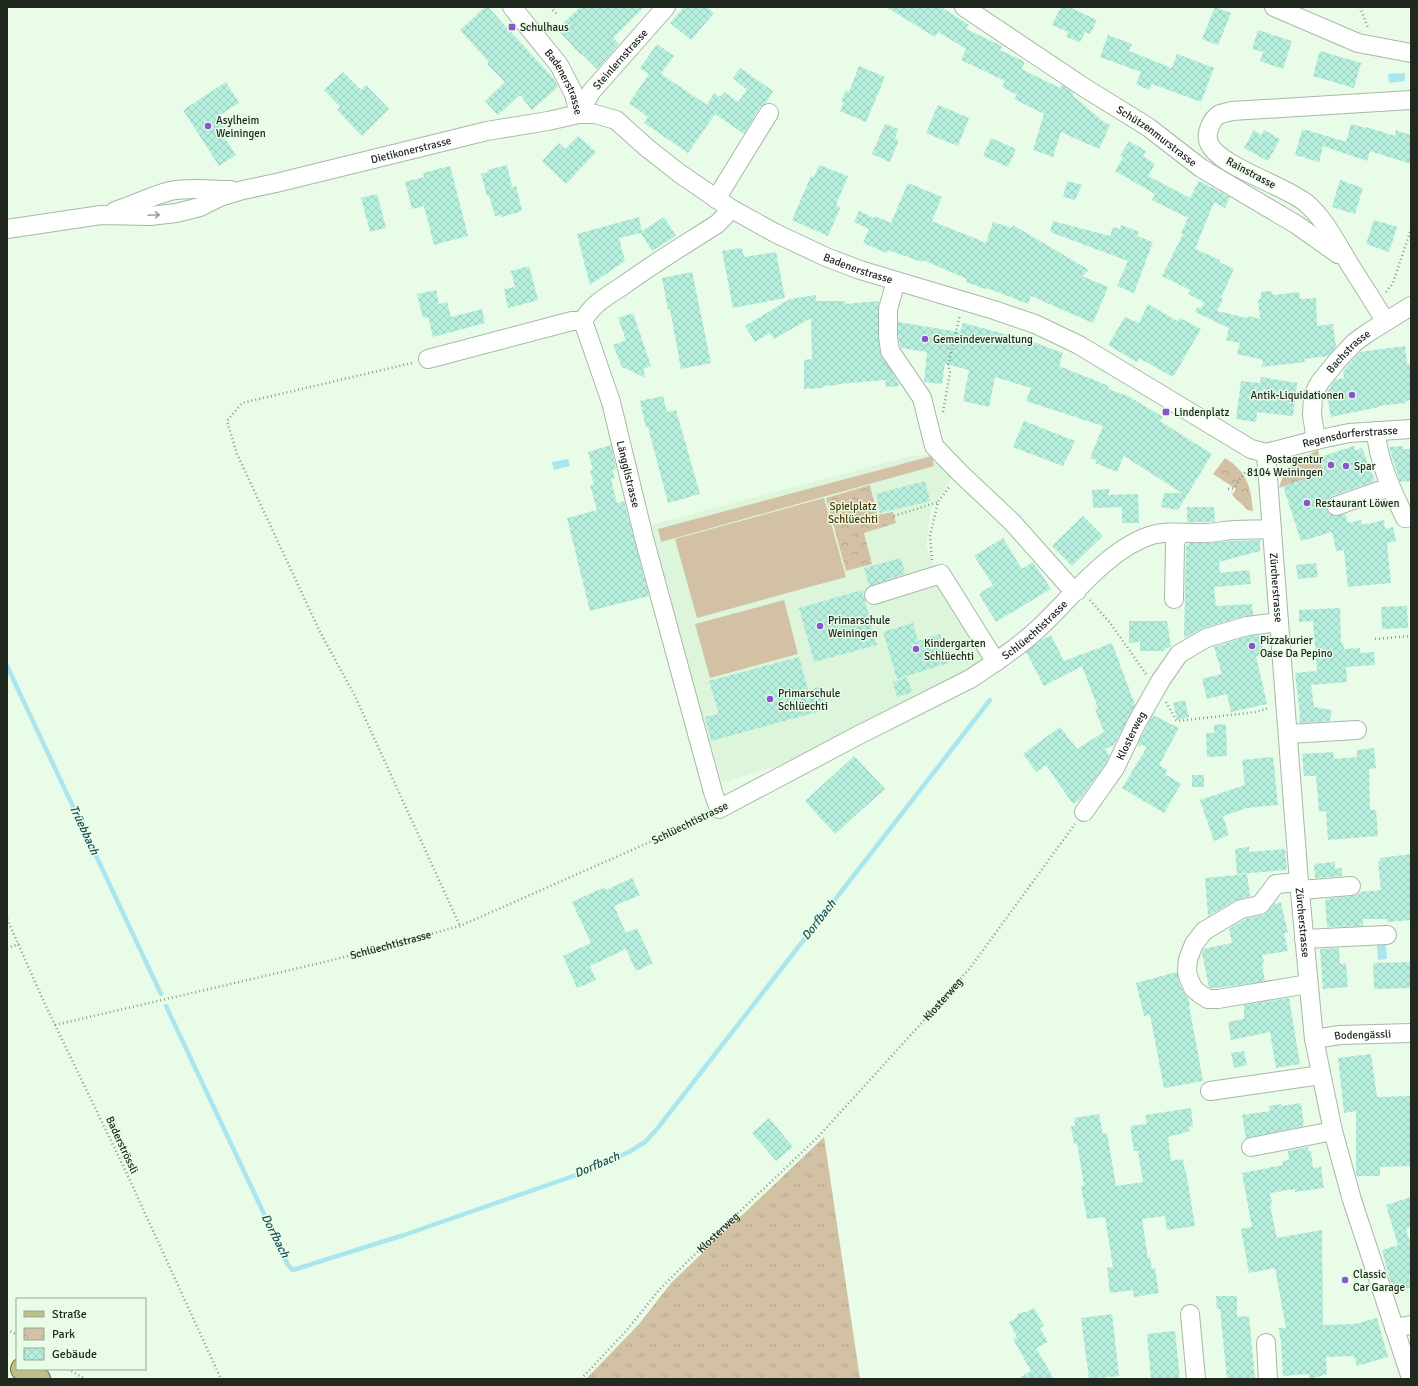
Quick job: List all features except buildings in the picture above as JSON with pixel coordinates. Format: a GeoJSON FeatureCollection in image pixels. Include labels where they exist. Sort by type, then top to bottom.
{"type":"FeatureCollection","features":[{"type":"Feature","properties":{"kind":"main road"},"geometry":{"type":"LineString","coordinates":[[7,1360],[16,1365]]}},
{"type":"Feature","properties":{"kind":"main road"},"geometry":{"type":"LineString","coordinates":[[24,1370],[39,1379]]}},
{"type":"Feature","properties":{"kind":"street","name":"Badenerstrasse"},"geometry":{"type":"LineString","coordinates":[[512,7],[559,65],[574,94],[579,114],[595,114],[616,120],[678,173],[723,203],[775,233],[826,257],[860,270],[994,310],[1035,324],[1079,345],[1251,449],[1266,453]]}},
{"type":"Feature","properties":{"kind":"street","name":"Steinlernstrasse"},"geometry":{"type":"LineString","coordinates":[[579,114],[591,92],[666,7]]}},
{"type":"Feature","properties":{"kind":"street","name":"Schützenmurstrasse"},"geometry":{"type":"LineString","coordinates":[[964,7],[1085,88],[1148,127],[1201,168],[1297,225],[1328,246],[1349,264]]}},
{"type":"Feature","properties":{"kind":"street"},"geometry":{"type":"LineString","coordinates":[[1274,7],[1358,42],[1411,53]]}},
{"type":"Feature","properties":{"kind":"street","name":"Rainstrasse"},"geometry":{"type":"LineString","coordinates":[[1385,321],[1376,304],[1320,218],[1306,203],[1292,194],[1225,160],[1214,152],[1208,142],[1208,131],[1212,121],[1219,115],[1232,110],[1411,100]]}},
{"type":"Feature","properties":{"kind":"street"},"geometry":{"type":"LineString","coordinates":[[428,359],[572,321],[583,321],[595,305],[639,274],[717,224],[724,217],[723,203],[768,113]]}},
{"type":"Feature","properties":{"kind":"street","name":"Dietikonerstrasse"},"geometry":{"type":"LineString","coordinates":[[7,229],[101,215],[150,216],[176,213],[200,207],[220,197],[243,190],[283,182],[487,131],[548,121],[579,114]]}},
{"type":"Feature","properties":{"kind":"street"},"geometry":{"type":"LineString","coordinates":[[896,281],[888,309],[888,336],[890,351],[922,398],[934,446],[1012,522],[1068,585],[1077,590]]}},
{"type":"Feature","properties":{"kind":"street","name":"Bachstrasse"},"geometry":{"type":"LineString","coordinates":[[1316,440],[1312,415],[1314,395],[1320,382],[1355,342],[1385,321],[1411,306]]}},
{"type":"Feature","properties":{"kind":"street","name":"Längglistrasse"},"geometry":{"type":"LineString","coordinates":[[583,321],[611,402],[644,538],[713,792],[719,809]]}},
{"type":"Feature","properties":{"kind":"street","name":"Regensdorferstrasse"},"geometry":{"type":"LineString","coordinates":[[1266,453],[1349,433],[1411,429]]}},
{"type":"Feature","properties":{"kind":"street"},"geometry":{"type":"LineString","coordinates":[[1376,431],[1378,448],[1390,487],[1405,518],[1411,517]]}},
{"type":"Feature","properties":{"kind":"street","name":"Zürcherstrasse"},"geometry":{"type":"LineString","coordinates":[[1266,453],[1299,886],[1314,1039],[1333,1131],[1352,1200],[1403,1326],[1411,1378]]}},
{"type":"Feature","properties":{"kind":"street"},"geometry":{"type":"LineString","coordinates":[[1336,506],[1390,487]]}},
{"type":"Feature","properties":{"kind":"street","name":"Schlüechtistrasse"},"geometry":{"type":"LineString","coordinates":[[719,809],[855,737],[970,679],[996,662],[1040,628],[1077,590],[1131,543],[1165,532],[1205,533],[1272,529]]}},
{"type":"Feature","properties":{"kind":"street"},"geometry":{"type":"LineString","coordinates":[[1174,599],[1175,544],[1179,533]]}},
{"type":"Feature","properties":{"kind":"street"},"geometry":{"type":"LineString","coordinates":[[874,595],[941,574],[996,662]]}},
{"type":"Feature","properties":{"kind":"street","name":"Klosterweg"},"geometry":{"type":"LineString","coordinates":[[1084,812],[1115,768],[1136,724],[1156,689],[1179,654],[1206,638],[1247,626],[1279,622]]}},
{"type":"Feature","properties":{"kind":"street"},"geometry":{"type":"LineString","coordinates":[[1288,734],[1357,730]]}},
{"type":"Feature","properties":{"kind":"street"},"geometry":{"type":"LineString","coordinates":[[1308,984],[1218,999],[1208,999],[1193,988],[1187,972],[1188,959],[1194,944],[1204,931],[1241,909],[1260,905],[1276,884],[1299,886],[1352,886]]}},
{"type":"Feature","properties":{"kind":"street"},"geometry":{"type":"LineString","coordinates":[[1304,939],[1387,935]]}},
{"type":"Feature","properties":{"kind":"street","name":"Bodengässli"},"geometry":{"type":"LineString","coordinates":[[1314,1039],[1340,1036],[1411,1033]]}},
{"type":"Feature","properties":{"kind":"street"},"geometry":{"type":"LineString","coordinates":[[1210,1091],[1321,1075]]}},
{"type":"Feature","properties":{"kind":"street"},"geometry":{"type":"LineString","coordinates":[[1250,1147],[1333,1131]]}},
{"type":"Feature","properties":{"kind":"street"},"geometry":{"type":"LineString","coordinates":[[1190,1314],[1196,1379]]}},
{"type":"Feature","properties":{"kind":"street"},"geometry":{"type":"LineString","coordinates":[[1266,1344],[1268,1379]]}},
{"type":"Feature","properties":{"kind":"path"},"geometry":{"type":"LineString","coordinates":[[550,7],[557,14]]}},
{"type":"Feature","properties":{"kind":"path"},"geometry":{"type":"LineString","coordinates":[[1360,7],[1363,17]]}},
{"type":"Feature","properties":{"kind":"path"},"geometry":{"type":"LineString","coordinates":[[1376,304],[1394,283],[1411,229]]}},
{"type":"Feature","properties":{"kind":"path"},"geometry":{"type":"LineString","coordinates":[[942,420],[950,372],[948,365],[961,312]]}},
{"type":"Feature","properties":{"kind":"path"},"geometry":{"type":"LineString","coordinates":[[428,359],[242,403],[227,421],[241,461],[320,632],[354,694],[460,926]]}},
{"type":"Feature","properties":{"kind":"path"},"geometry":{"type":"LineString","coordinates":[[1228,489],[1234,488],[1245,472]]}},
{"type":"Feature","properties":{"kind":"path"},"geometry":{"type":"LineString","coordinates":[[941,574],[932,561],[930,536],[938,502],[960,473]]}},
{"type":"Feature","properties":{"kind":"path"},"geometry":{"type":"LineString","coordinates":[[894,516],[938,502]]}},
{"type":"Feature","properties":{"kind":"path"},"geometry":{"type":"LineString","coordinates":[[1077,590],[1088,598],[1111,624],[1156,689],[1162,692],[1176,720],[1256,712],[1275,707]]}},
{"type":"Feature","properties":{"kind":"path"},"geometry":{"type":"LineString","coordinates":[[1375,639],[1411,636]]}},
{"type":"Feature","properties":{"kind":"path","name":"Schlüechtistrasse"},"geometry":{"type":"LineString","coordinates":[[55,1025],[333,960],[460,926],[677,830],[719,809]]}},
{"type":"Feature","properties":{"kind":"path","name":"Klosterweg"},"geometry":{"type":"LineString","coordinates":[[581,1379],[627,1330],[660,1290],[690,1258],[818,1137],[918,1027],[970,968],[1084,812]]}},
{"type":"Feature","properties":{"kind":"path","name":"Baderströssli"},"geometry":{"type":"LineString","coordinates":[[7,918],[55,1025],[127,1174],[220,1379]]}},
{"type":"Feature","properties":{"kind":"path"},"geometry":{"type":"LineString","coordinates":[[7,948],[19,944]]}},
{"type":"Feature","properties":{"kind":"path"},"geometry":{"type":"LineString","coordinates":[[7,1330],[16,1334]]}},
{"type":"Feature","properties":{"kind":"path"},"geometry":{"type":"LineString","coordinates":[[70,1370],[86,1379]]}},
{"type":"Feature","properties":{"kind":"shaded area","name":"Primarschule Weiningen"},"geometry":{"type":"Polygon","coordinates":[[[937,454],[954,475],[931,509],[926,547],[946,590],[984,661],[881,718],[775,767],[722,783],[646,526],[911,456],[937,454]]]}},
{"type":"Feature","properties":{"kind":"green space"},"geometry":{"type":"Polygon","coordinates":[[[1318,450],[1324,473],[1279,488],[1285,474],[1293,464],[1318,450]]]}},
{"type":"Feature","properties":{"kind":"green space"},"geometry":{"type":"Polygon","coordinates":[[[932,456],[934,466],[661,542],[658,529],[932,456]]]}},
{"type":"Feature","properties":{"kind":"green space"},"geometry":{"type":"Polygon","coordinates":[[[1225,458],[1243,474],[1251,494],[1253,511],[1248,510],[1232,495],[1236,489],[1213,474],[1225,458]]]}},
{"type":"Feature","properties":{"kind":"green space","name":"Spielplatz Schlüechti"},"geometry":{"type":"Polygon","coordinates":[[[870,485],[877,515],[893,512],[896,523],[864,533],[872,564],[846,571],[826,498],[870,485]]]}},
{"type":"Feature","properties":{"kind":"green space"},"geometry":{"type":"Polygon","coordinates":[[[824,498],[846,577],[697,618],[675,539],[824,498]]]}},
{"type":"Feature","properties":{"kind":"green space"},"geometry":{"type":"Polygon","coordinates":[[[784,600],[798,654],[710,678],[695,624],[784,600]]]}},
{"type":"Feature","properties":{"kind":"green space"},"geometry":{"type":"Polygon","coordinates":[[[824,1137],[860,1379],[586,1379],[639,1324],[671,1283],[824,1137]]]}},
{"type":"Feature","properties":{"kind":"water"},"geometry":{"type":"Polygon","coordinates":[[[1405,73],[1405,81],[1389,83],[1388,74],[1405,73]]]}},
{"type":"Feature","properties":{"kind":"water"},"geometry":{"type":"Polygon","coordinates":[[[568,459],[570,466],[554,470],[552,462],[568,459]]]}},
{"type":"Feature","properties":{"kind":"water"},"geometry":{"type":"Polygon","coordinates":[[[1377,944],[1386,944],[1387,959],[1378,960],[1377,944]]]}},
{"type":"Feature","properties":{"kind":"waterway","name":"Trüebbach"},"geometry":{"type":"LineString","coordinates":[[7,666],[161,994]]}},
{"type":"Feature","properties":{"kind":"waterway","name":"Dorfbach"},"geometry":{"type":"LineString","coordinates":[[166,1006],[288,1265],[293,1270],[404,1235],[582,1173],[629,1152],[645,1142],[657,1129],[990,700]]}},
{"type":"Feature","properties":{"kind":"place","name":"Schulhaus"},"geometry":{"type":"Point","coordinates":[512,27]}},
{"type":"Feature","properties":{"kind":"place","name":"Asylheim Weiningen"},"geometry":{"type":"Point","coordinates":[208,126]}},
{"type":"Feature","properties":{"kind":"place","name":"Gemeindeverwaltung"},"geometry":{"type":"Point","coordinates":[925,339]}},
{"type":"Feature","properties":{"kind":"place","name":"Antik-Liquidationen"},"geometry":{"type":"Point","coordinates":[1352,395]}},
{"type":"Feature","properties":{"kind":"place","name":"Lindenplatz"},"geometry":{"type":"Point","coordinates":[1166,412]}},
{"type":"Feature","properties":{"kind":"place","name":"Postagentur 8104 Weiningen"},"geometry":{"type":"Point","coordinates":[1331,465]}},
{"type":"Feature","properties":{"kind":"place","name":"Spar"},"geometry":{"type":"Point","coordinates":[1346,466]}},
{"type":"Feature","properties":{"kind":"place","name":"Restaurant Löwen"},"geometry":{"type":"Point","coordinates":[1307,503]}},
{"type":"Feature","properties":{"kind":"place","name":"Primarschule Weiningen"},"geometry":{"type":"Point","coordinates":[820,626]}},
{"type":"Feature","properties":{"kind":"place","name":"Pizzakurier Oase Da Pepino"},"geometry":{"type":"Point","coordinates":[1252,646]}},
{"type":"Feature","properties":{"kind":"place","name":"Kindergarten Schlüechti"},"geometry":{"type":"Point","coordinates":[916,649]}},
{"type":"Feature","properties":{"kind":"place","name":"Primarschule Schlüechti"},"geometry":{"type":"Point","coordinates":[770,699]}},
{"type":"Feature","properties":{"kind":"place","name":"Classic Car Garage"},"geometry":{"type":"Point","coordinates":[1345,1280]}}]}
